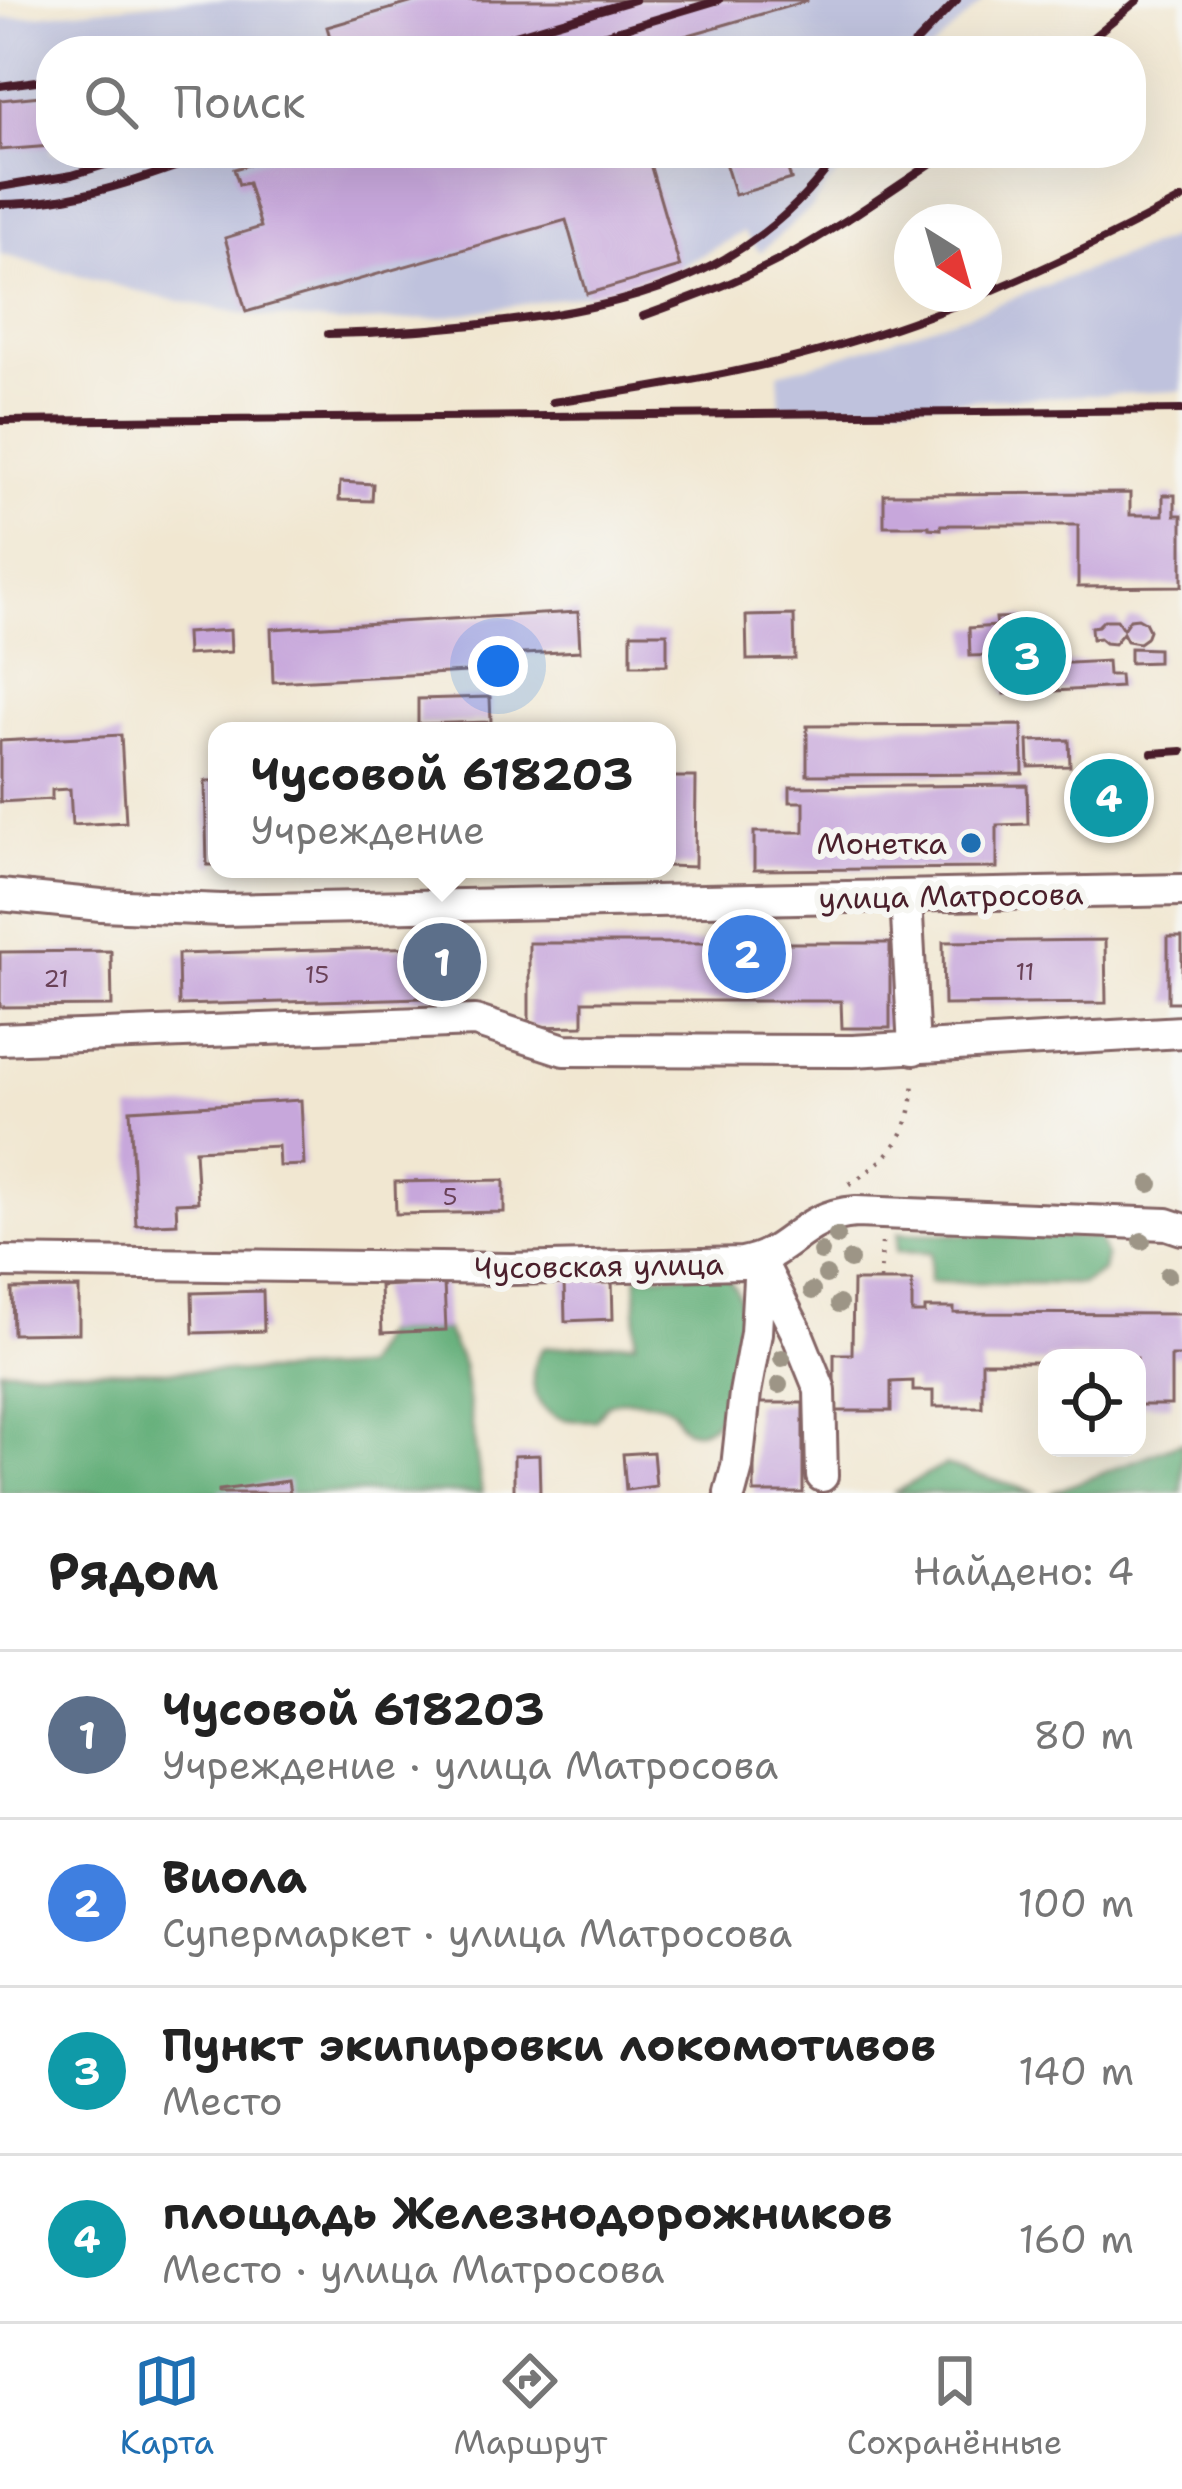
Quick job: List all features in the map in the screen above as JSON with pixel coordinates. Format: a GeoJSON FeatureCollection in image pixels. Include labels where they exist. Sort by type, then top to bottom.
{"type":"FeatureCollection","features":[{"type":"Feature","properties":{"kind":"street","name":"улица Матросова"},"geometry":{"type":"LineString","coordinates":[[0,895],[222,910],[1182,890]]}},
{"type":"Feature","properties":{"kind":"street"},"geometry":{"type":"LineString","coordinates":[[906,897],[914,1049]]}},
{"type":"Feature","properties":{"kind":"street"},"geometry":{"type":"LineString","coordinates":[[0,1039],[475,1021],[564,1050],[914,1049],[1182,1032]]}},
{"type":"Feature","properties":{"kind":"street"},"geometry":{"type":"LineString","coordinates":[[836,1213],[1167,1224],[1182,1229]]}},
{"type":"Feature","properties":{"kind":"street","name":"Чусовская улица"},"geometry":{"type":"LineString","coordinates":[[0,1262],[511,1269],[742,1263],[760,1260],[803,1228],[836,1213]]}},
{"type":"Feature","properties":{"kind":"street"},"geometry":{"type":"LineString","coordinates":[[760,1260],[820,1390],[822,1476]]}},
{"type":"Feature","properties":{"kind":"street"},"geometry":{"type":"LineString","coordinates":[[730,1493],[756,1334],[760,1260]]}},
{"type":"Feature","properties":{"kind":"path"},"geometry":{"type":"LineString","coordinates":[[836,1213],[850,1184],[890,1154],[905,1130],[913,1107],[914,1049]]}},
{"type":"Feature","properties":{"kind":"path"},"geometry":{"type":"LineString","coordinates":[[880,1281],[881,1250]]}},
{"type":"Feature","properties":{"kind":"shaded area"},"geometry":{"type":"Polygon","coordinates":[[[182,0],[985,0],[946,36],[36,36],[36,168],[842,168],[811,208],[760,252],[743,232],[680,267],[587,294],[431,319],[342,323],[255,316],[159,297],[0,254],[0,19],[182,0]]]}},
{"type":"Feature","properties":{"kind":"shaded area"},"geometry":{"type":"Polygon","coordinates":[[[1182,234],[1182,391],[780,408],[778,373],[975,312],[1002,312],[1002,302],[1182,234]]]}},
{"type":"Feature","properties":{"kind":"green space"},"geometry":{"type":"Polygon","coordinates":[[[898,1233],[1098,1238],[1106,1257],[1103,1271],[1082,1284],[929,1282],[931,1253],[896,1252],[898,1233]]]}},
{"type":"Feature","properties":{"kind":"green space"},"geometry":{"type":"Polygon","coordinates":[[[720,1273],[738,1294],[740,1322],[729,1390],[714,1422],[702,1430],[688,1430],[671,1409],[639,1401],[612,1403],[595,1420],[557,1417],[541,1405],[533,1380],[543,1348],[635,1342],[637,1276],[720,1273]]]}},
{"type":"Feature","properties":{"kind":"green space"},"geometry":{"type":"Polygon","coordinates":[[[446,1330],[463,1365],[482,1493],[0,1493],[0,1369],[272,1372],[362,1368],[382,1333],[446,1330]]]}},
{"type":"Feature","properties":{"kind":"green space"},"geometry":{"type":"Polygon","coordinates":[[[1182,1442],[1182,1493],[1051,1493],[1146,1457],[1182,1442]]]}},
{"type":"Feature","properties":{"kind":"green space"},"geometry":{"type":"Polygon","coordinates":[[[945,1465],[1037,1493],[893,1493],[945,1465]]]}},
{"type":"Feature","properties":{"kind":"building"},"geometry":{"type":"Polygon","coordinates":[[[420,0],[807,0],[685,36],[330,36],[327,27],[420,0]]]}},
{"type":"Feature","properties":{"kind":"building"},"geometry":{"type":"Polygon","coordinates":[[[36,96],[36,147],[0,150],[0,100],[36,96]]]}},
{"type":"Feature","properties":{"kind":"building"},"geometry":{"type":"Polygon","coordinates":[[[651,168],[680,267],[587,294],[566,220],[246,312],[225,238],[261,227],[248,183],[239,185],[234,169],[651,168]]]}},
{"type":"Feature","properties":{"kind":"building"},"geometry":{"type":"Polygon","coordinates":[[[727,168],[788,168],[791,179],[735,195],[727,168]]]}},
{"type":"Feature","properties":{"kind":"building"},"geometry":{"type":"Polygon","coordinates":[[[340,482],[373,484],[372,501],[339,500],[340,482]]]}},
{"type":"Feature","properties":{"kind":"building"},"geometry":{"type":"Polygon","coordinates":[[[1130,493],[1130,515],[1163,515],[1163,495],[1175,495],[1175,515],[1182,515],[1182,586],[1078,587],[1078,525],[884,526],[884,494],[1130,493]]]}},
{"type":"Feature","properties":{"kind":"building"},"geometry":{"type":"Polygon","coordinates":[[[578,612],[580,651],[485,656],[486,671],[273,682],[271,629],[578,612]]]}},
{"type":"Feature","properties":{"kind":"building"},"geometry":{"type":"Polygon","coordinates":[[[794,615],[795,659],[747,660],[746,616],[794,615]]]}},
{"type":"Feature","properties":{"kind":"building"},"geometry":{"type":"Polygon","coordinates":[[[1025,617],[1025,624],[1051,622],[1053,664],[1107,661],[1108,675],[1120,675],[1121,687],[1004,694],[1002,655],[970,656],[969,628],[997,626],[996,618],[1025,617]]]}},
{"type":"Feature","properties":{"kind":"building"},"geometry":{"type":"Polygon","coordinates":[[[1138,618],[1149,630],[1139,643],[1127,641],[1123,633],[1114,644],[1092,639],[1091,627],[1104,620],[1117,620],[1123,629],[1130,619],[1138,618]]]}},
{"type":"Feature","properties":{"kind":"building"},"geometry":{"type":"Polygon","coordinates":[[[230,630],[231,652],[187,655],[186,633],[230,630]]]}},
{"type":"Feature","properties":{"kind":"building"},"geometry":{"type":"Polygon","coordinates":[[[631,633],[667,633],[667,665],[631,665],[631,633]]]}},
{"type":"Feature","properties":{"kind":"building"},"geometry":{"type":"Polygon","coordinates":[[[1130,648],[1158,649],[1158,662],[1130,663],[1130,648]]]}},
{"type":"Feature","properties":{"kind":"building"},"geometry":{"type":"Polygon","coordinates":[[[490,697],[491,722],[418,722],[418,699],[490,697]]]}},
{"type":"Feature","properties":{"kind":"building"},"geometry":{"type":"Polygon","coordinates":[[[1022,725],[1023,774],[807,775],[807,726],[1022,725]]]}},
{"type":"Feature","properties":{"kind":"building"},"geometry":{"type":"Polygon","coordinates":[[[121,735],[126,822],[72,825],[70,789],[52,790],[52,799],[0,802],[0,741],[121,735]]]}},
{"type":"Feature","properties":{"kind":"building"},"geometry":{"type":"Polygon","coordinates":[[[1069,740],[1070,766],[1029,767],[1028,741],[1069,740]]]}},
{"type":"Feature","properties":{"kind":"building"},"geometry":{"type":"Polygon","coordinates":[[[676,777],[696,777],[695,867],[676,866],[676,777]]]}},
{"type":"Feature","properties":{"kind":"building"},"geometry":{"type":"Polygon","coordinates":[[[205,781],[208,781],[207,865],[205,781]]]}},
{"type":"Feature","properties":{"kind":"building"},"geometry":{"type":"Polygon","coordinates":[[[1027,785],[1028,824],[997,825],[997,868],[754,870],[754,832],[804,832],[804,802],[790,802],[790,787],[1027,785]]]}},
{"type":"Feature","properties":{"kind":"building"},"geometry":{"type":"Polygon","coordinates":[[[1168,937],[1182,937],[1182,1002],[1168,1002],[1168,937]]]}},
{"type":"Feature","properties":{"kind":"building"},"geometry":{"type":"Polygon","coordinates":[[[1105,940],[1106,1003],[944,1005],[943,942],[1105,940]]]}},
{"type":"Feature","properties":{"kind":"building"},"geometry":{"type":"Polygon","coordinates":[[[529,943],[890,943],[890,1028],[842,1028],[841,1001],[583,1001],[583,1026],[529,1027],[529,943]]]}},
{"type":"Feature","properties":{"kind":"building"},"geometry":{"type":"Polygon","coordinates":[[[455,946],[456,997],[179,1005],[178,954],[455,946]]]}},
{"type":"Feature","properties":{"kind":"building"},"geometry":{"type":"Polygon","coordinates":[[[111,951],[112,1006],[0,1007],[0,952],[111,951]]]}},
{"type":"Feature","properties":{"kind":"building"},"geometry":{"type":"Polygon","coordinates":[[[301,1100],[304,1165],[279,1166],[278,1146],[195,1150],[198,1202],[176,1203],[177,1223],[136,1225],[130,1110],[301,1100]]]}},
{"type":"Feature","properties":{"kind":"building"},"geometry":{"type":"Polygon","coordinates":[[[504,1180],[504,1212],[396,1214],[395,1182],[504,1180]]]}},
{"type":"Feature","properties":{"kind":"building"},"geometry":{"type":"Polygon","coordinates":[[[612,1279],[613,1319],[565,1321],[564,1281],[612,1279]]]}},
{"type":"Feature","properties":{"kind":"building"},"geometry":{"type":"Polygon","coordinates":[[[853,1281],[912,1281],[912,1313],[954,1308],[954,1313],[1182,1314],[1182,1356],[1171,1356],[1171,1405],[1146,1405],[1146,1349],[1038,1349],[1038,1362],[982,1362],[982,1407],[933,1407],[933,1391],[913,1391],[913,1381],[891,1382],[891,1411],[834,1411],[834,1354],[852,1354],[853,1281]]]}},
{"type":"Feature","properties":{"kind":"building"},"geometry":{"type":"Polygon","coordinates":[[[444,1283],[446,1330],[382,1333],[380,1286],[444,1283]]]}},
{"type":"Feature","properties":{"kind":"building"},"geometry":{"type":"Polygon","coordinates":[[[79,1288],[79,1333],[13,1334],[12,1289],[79,1288]]]}},
{"type":"Feature","properties":{"kind":"building"},"geometry":{"type":"Polygon","coordinates":[[[263,1291],[264,1331],[193,1333],[192,1293],[263,1291]]]}},
{"type":"Feature","properties":{"kind":"building"},"geometry":{"type":"Polygon","coordinates":[[[754,1403],[803,1403],[803,1493],[754,1493],[754,1403]]]}},
{"type":"Feature","properties":{"kind":"building"},"geometry":{"type":"Polygon","coordinates":[[[653,1452],[656,1486],[626,1490],[623,1454],[653,1452]]]}},
{"type":"Feature","properties":{"kind":"building"},"geometry":{"type":"Polygon","coordinates":[[[539,1455],[540,1493],[514,1493],[514,1456],[539,1455]]]}},
{"type":"Feature","properties":{"kind":"building"},"geometry":{"type":"Polygon","coordinates":[[[288,1481],[290,1493],[219,1493],[219,1490],[288,1481]]]}},
{"type":"Feature","properties":{"kind":"railway"},"geometry":{"type":"LineString","coordinates":[[512,36],[635,0]]}},
{"type":"Feature","properties":{"kind":"railway"},"geometry":{"type":"LineString","coordinates":[[599,36],[719,0]]}},
{"type":"Feature","properties":{"kind":"railway"},"geometry":{"type":"LineString","coordinates":[[922,36],[957,0]]}},
{"type":"Feature","properties":{"kind":"railway"},"geometry":{"type":"LineString","coordinates":[[1094,36],[1138,0]]}},
{"type":"Feature","properties":{"kind":"railway"},"geometry":{"type":"LineString","coordinates":[[0,86],[36,81]]}},
{"type":"Feature","properties":{"kind":"railway"},"geometry":{"type":"LineString","coordinates":[[0,187],[95,168]]}},
{"type":"Feature","properties":{"kind":"railway"},"geometry":{"type":"LineString","coordinates":[[0,204],[82,195],[172,168]]}},
{"type":"Feature","properties":{"kind":"railway"},"geometry":{"type":"LineString","coordinates":[[328,334],[522,319],[659,288],[738,250],[774,224],[827,168]]}},
{"type":"Feature","properties":{"kind":"railway"},"geometry":{"type":"LineString","coordinates":[[643,316],[781,259],[924,168]]}},
{"type":"Feature","properties":{"kind":"railway"},"geometry":{"type":"LineString","coordinates":[[552,402],[738,371],[891,329],[1018,279],[1182,199]]}},
{"type":"Feature","properties":{"kind":"railway"},"geometry":{"type":"LineString","coordinates":[[0,421],[1182,410]]}},
{"type":"Feature","properties":{"kind":"railway"},"geometry":{"type":"LineString","coordinates":[[1152,753],[1182,751]]}},
{"type":"Feature","properties":{"kind":"place","name":"Пункт экипировки локомотивов"},"geometry":{"type":"Point","coordinates":[1027,656]}},
{"type":"Feature","properties":{"kind":"place","name":"площадь Железнодорожников"},"geometry":{"type":"Point","coordinates":[1109,798]}},
{"type":"Feature","properties":{"kind":"place","name":"Монетка"},"geometry":{"type":"Point","coordinates":[971,843]}},
{"type":"Feature","properties":{"kind":"place","name":"Виола"},"geometry":{"type":"Point","coordinates":[747,954]}},
{"type":"Feature","properties":{"kind":"place","name":"Чусовой 618203"},"geometry":{"type":"Point","coordinates":[442,962]}}]}
